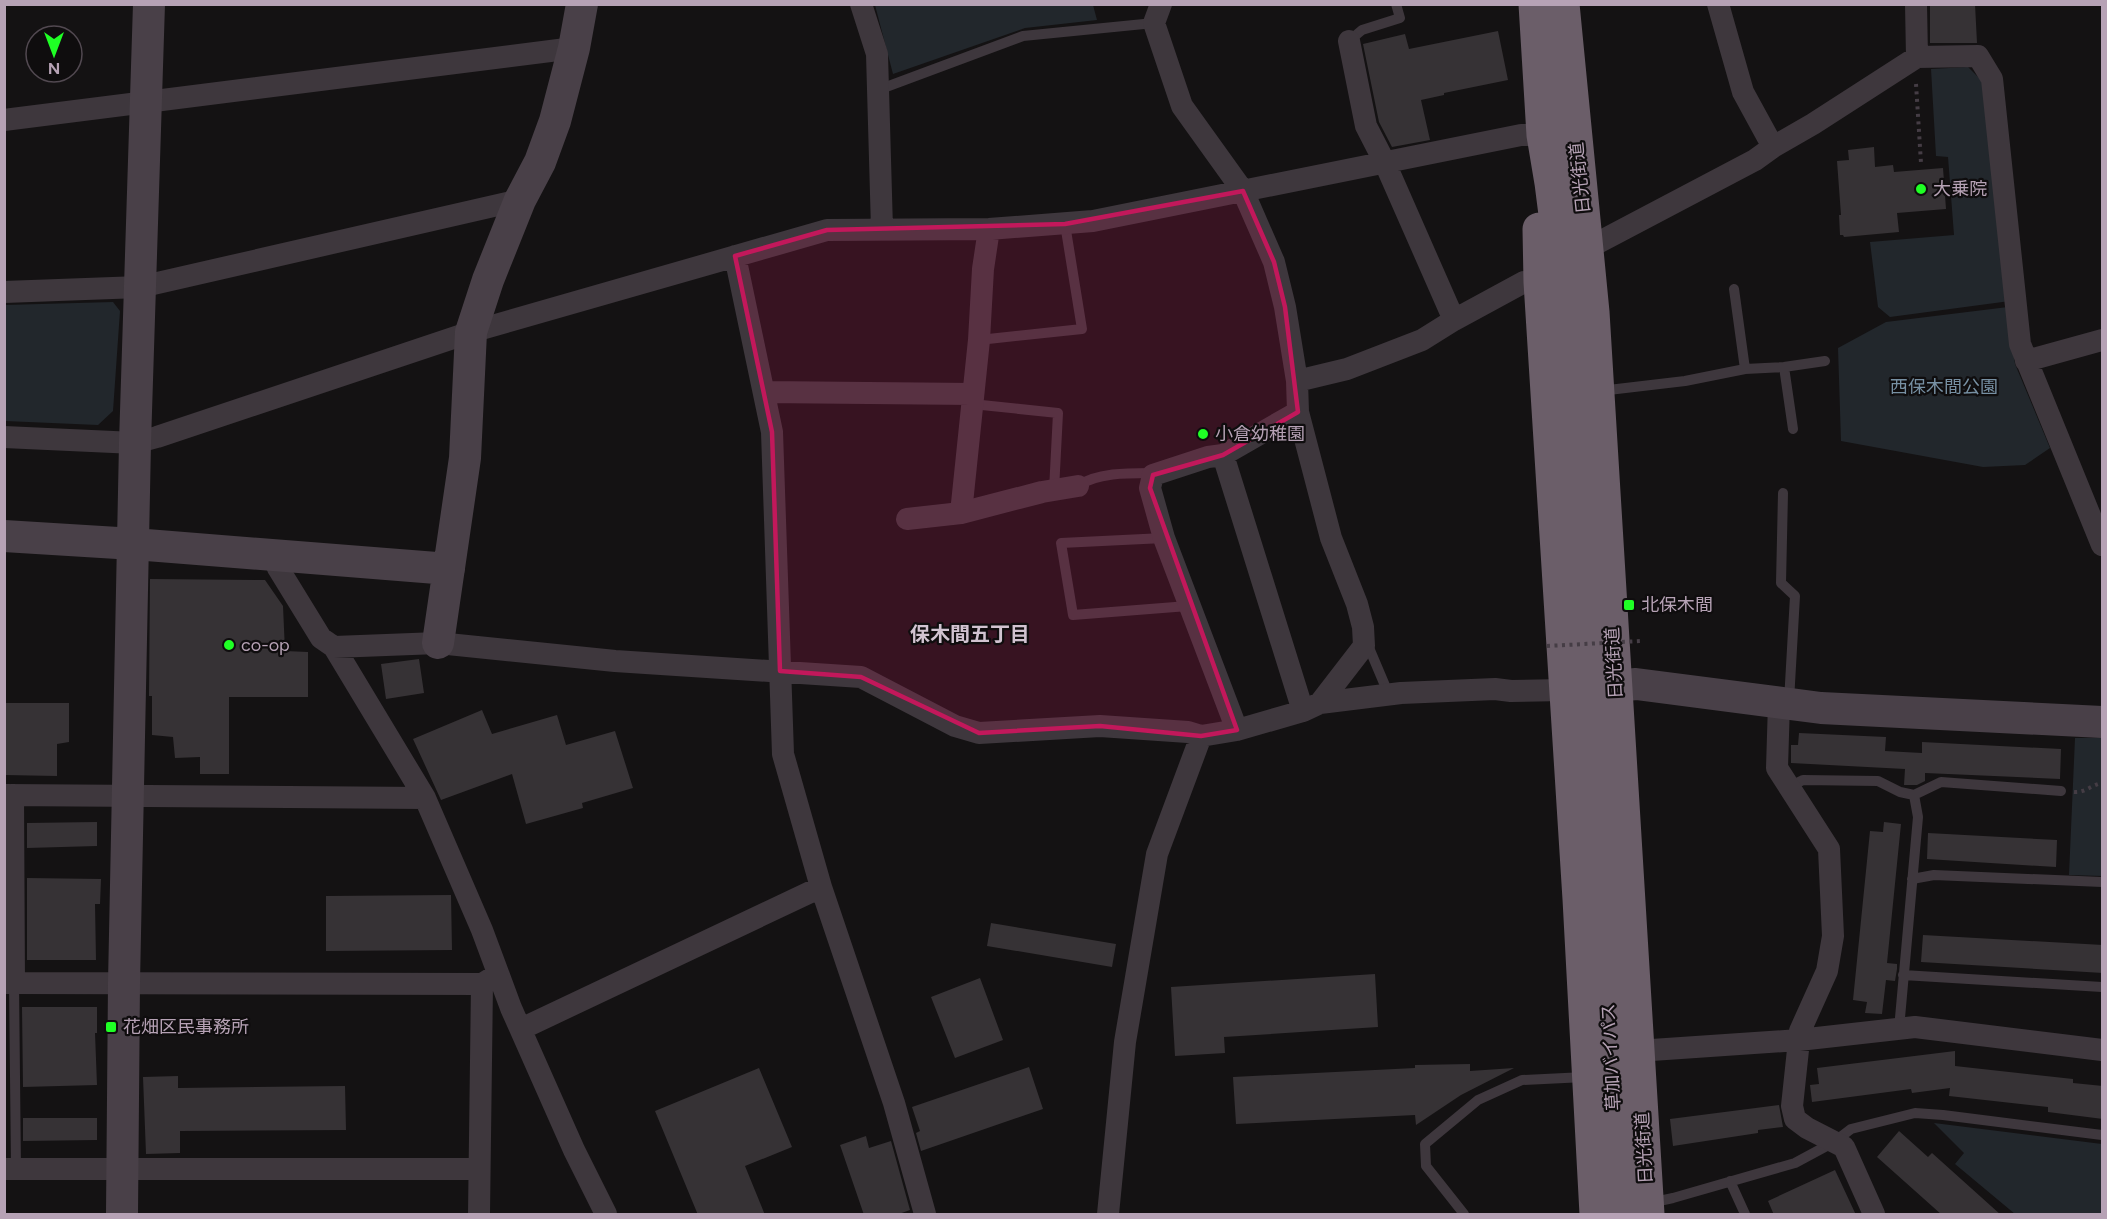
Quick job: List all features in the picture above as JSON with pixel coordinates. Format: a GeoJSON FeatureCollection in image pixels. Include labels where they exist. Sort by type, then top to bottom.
{"type":"FeatureCollection","features":[{"type":"Feature","properties":{"kind":"highway","name":"日光街道"},"geometry":{"type":"LineString","coordinates":[[1535,4],[1543,135],[1569,324],[1602,900]]}},
{"type":"Feature","properties":{"kind":"highway","name":"日光街道"},"geometry":{"type":"LineString","coordinates":[[1563,4],[1588,248],[1598,391],[1637,1051],[1638,1211]]}},
{"type":"Feature","properties":{"kind":"highway"},"geometry":{"type":"LineString","coordinates":[[1543,135],[1539,233],[1540,282],[1596,1215]]}},
{"type":"Feature","properties":{"kind":"highway","name":"草加バイパス"},"geometry":{"type":"LineString","coordinates":[[1602,900],[1638,1211]]}},
{"type":"Feature","properties":{"kind":"street"},"geometry":{"type":"LineString","coordinates":[[122,1215],[124,983],[135,443],[149,4]]}},
{"type":"Feature","properties":{"kind":"street"},"geometry":{"type":"LineString","coordinates":[[438,643],[465,458],[471,332],[488,279],[520,200],[540,162],[555,121],[574,48],[582,4]]}},
{"type":"Feature","properties":{"kind":"street"},"geometry":{"type":"LineString","coordinates":[[861,4],[877,54],[882,229]]}},
{"type":"Feature","properties":{"kind":"street"},"geometry":{"type":"LineString","coordinates":[[1718,4],[1743,92],[1773,147]]}},
{"type":"Feature","properties":{"kind":"street"},"geometry":{"type":"LineString","coordinates":[[1916,4],[1916,58]]}},
{"type":"Feature","properties":{"kind":"street"},"geometry":{"type":"LineString","coordinates":[[1157,14],[1182,106],[1243,191],[1274,262],[1285,307],[1297,381],[1298,412],[1331,538],[1357,604],[1364,635],[1364,646],[1311,707]]}},
{"type":"Feature","properties":{"kind":"street"},"geometry":{"type":"LineString","coordinates":[[1349,41],[1366,126],[1385,163],[1454,320]]}},
{"type":"Feature","properties":{"kind":"street"},"geometry":{"type":"LineString","coordinates":[[4,120],[574,48]]}},
{"type":"Feature","properties":{"kind":"street"},"geometry":{"type":"LineString","coordinates":[[1588,248],[1755,160],[1916,58],[1978,56],[1992,79],[2020,344],[2103,545]]}},
{"type":"Feature","properties":{"kind":"street"},"geometry":{"type":"LineString","coordinates":[[4,437],[135,443],[471,332],[827,230],[989,229],[1093,221],[1521,135],[1543,135]]}},
{"type":"Feature","properties":{"kind":"street"},"geometry":{"type":"LineString","coordinates":[[4,291],[140,287],[520,200]]}},
{"type":"Feature","properties":{"kind":"street"},"geometry":{"type":"LineString","coordinates":[[961,513],[979,340],[983,269],[989,229]]}},
{"type":"Feature","properties":{"kind":"street"},"geometry":{"type":"LineString","coordinates":[[735,256],[772,432],[783,754],[821,887],[894,1103],[926,1215]]}},
{"type":"Feature","properties":{"kind":"street"},"geometry":{"type":"LineString","coordinates":[[1297,381],[1329,374],[1376,359],[1422,340],[1524,282],[1540,282]]}},
{"type":"Feature","properties":{"kind":"street"},"geometry":{"type":"LineString","coordinates":[[2026,361],[2103,340]]}},
{"type":"Feature","properties":{"kind":"street"},"geometry":{"type":"LineString","coordinates":[[764,392],[973,399]]}},
{"type":"Feature","properties":{"kind":"street"},"geometry":{"type":"LineString","coordinates":[[1237,730],[1164,538],[1150,488],[1152,475],[1208,457],[1223,455],[1298,412]]}},
{"type":"Feature","properties":{"kind":"street"},"geometry":{"type":"LineString","coordinates":[[1223,455],[1311,707]]}},
{"type":"Feature","properties":{"kind":"street"},"geometry":{"type":"LineString","coordinates":[[907,519],[961,513],[1078,486]]}},
{"type":"Feature","properties":{"kind":"street"},"geometry":{"type":"LineString","coordinates":[[4,536],[134,544],[448,570]]}},
{"type":"Feature","properties":{"kind":"street"},"geometry":{"type":"LineString","coordinates":[[273,555],[278,568],[321,638],[334,647],[425,798],[482,930],[490,979],[479,1169],[479,1215]]}},
{"type":"Feature","properties":{"kind":"street"},"geometry":{"type":"LineString","coordinates":[[334,647],[438,643],[615,661],[861,677],[955,726],[978,733],[1100,726],[1188,732],[1201,736],[1237,730],[1311,707],[1389,695],[1495,689],[1565,690]]}},
{"type":"Feature","properties":{"kind":"street"},"geometry":{"type":"LineString","coordinates":[[1616,686],[1636,684],[1821,708],[2103,722]]}},
{"type":"Feature","properties":{"kind":"street"},"geometry":{"type":"LineString","coordinates":[[1784,703],[1777,768],[1829,849],[1833,936],[1827,971],[1800,1031],[1792,1106],[1796,1119],[1807,1128],[1844,1147],[1874,1215]]}},
{"type":"Feature","properties":{"kind":"street"},"geometry":{"type":"LineString","coordinates":[[1108,1215],[1125,1042],[1157,854],[1201,736]]}},
{"type":"Feature","properties":{"kind":"street"},"geometry":{"type":"LineString","coordinates":[[425,798],[9,795],[9,983],[490,979]]}},
{"type":"Feature","properties":{"kind":"street"},"geometry":{"type":"LineString","coordinates":[[521,1029],[821,887]]}},
{"type":"Feature","properties":{"kind":"street"},"geometry":{"type":"LineString","coordinates":[[490,979],[521,1029],[574,1150],[606,1215]]}},
{"type":"Feature","properties":{"kind":"street"},"geometry":{"type":"LineString","coordinates":[[1637,1051],[1799,1041],[1915,1028],[2103,1050]]}},
{"type":"Feature","properties":{"kind":"street"},"geometry":{"type":"LineString","coordinates":[[10,1169],[479,1169]]}},
{"type":"Feature","properties":{"kind":"lane"},"geometry":{"type":"LineString","coordinates":[[1349,41],[1362,30],[1400,18],[1396,4]]}},
{"type":"Feature","properties":{"kind":"lane"},"geometry":{"type":"LineString","coordinates":[[878,90],[1023,36],[1157,14]]}},
{"type":"Feature","properties":{"kind":"lane"},"geometry":{"type":"LineString","coordinates":[[979,340],[1082,329],[1065,224]]}},
{"type":"Feature","properties":{"kind":"lane"},"geometry":{"type":"LineString","coordinates":[[1734,289],[1745,369]]}},
{"type":"Feature","properties":{"kind":"lane"},"geometry":{"type":"LineString","coordinates":[[1598,391],[1685,381],[1745,369],[1784,368],[1825,361]]}},
{"type":"Feature","properties":{"kind":"lane"},"geometry":{"type":"LineString","coordinates":[[1784,368],[1793,429]]}},
{"type":"Feature","properties":{"kind":"lane"},"geometry":{"type":"LineString","coordinates":[[973,399],[1058,413],[1054,490]]}},
{"type":"Feature","properties":{"kind":"lane"},"geometry":{"type":"LineString","coordinates":[[1078,486],[1101,478],[1134,473],[1159,473]]}},
{"type":"Feature","properties":{"kind":"lane"},"geometry":{"type":"LineString","coordinates":[[1783,493],[1781,583],[1795,596],[1784,703]]}},
{"type":"Feature","properties":{"kind":"lane"},"geometry":{"type":"LineString","coordinates":[[1164,538],[1061,543],[1073,615],[1188,606]]}},
{"type":"Feature","properties":{"kind":"lane"},"geometry":{"type":"LineString","coordinates":[[1364,635],[1389,695]]}},
{"type":"Feature","properties":{"kind":"lane"},"geometry":{"type":"LineString","coordinates":[[1789,787],[1803,780],[1878,781],[1900,792],[1914,795],[1941,782],[2061,791]]}},
{"type":"Feature","properties":{"kind":"lane"},"geometry":{"type":"LineString","coordinates":[[1899,1029],[1918,818],[1914,795]]}},
{"type":"Feature","properties":{"kind":"lane"},"geometry":{"type":"LineString","coordinates":[[1912,879],[1934,875],[2103,882]]}},
{"type":"Feature","properties":{"kind":"lane"},"geometry":{"type":"LineString","coordinates":[[1903,975],[2103,987]]}},
{"type":"Feature","properties":{"kind":"lane"},"geometry":{"type":"LineString","coordinates":[[9,983],[10,1169]]}},
{"type":"Feature","properties":{"kind":"lane"},"geometry":{"type":"LineString","coordinates":[[1464,1215],[1426,1167],[1425,1144],[1478,1100],[1522,1080],[1588,1077]]}},
{"type":"Feature","properties":{"kind":"lane"},"geometry":{"type":"LineString","coordinates":[[1638,1211],[1795,1162],[1834,1142],[1851,1129],[1915,1113],[2103,1135]]}},
{"type":"Feature","properties":{"kind":"lane"},"geometry":{"type":"LineString","coordinates":[[1730,1181],[1745,1215]]}},
{"type":"Feature","properties":{"kind":"path"},"geometry":{"type":"LineString","coordinates":[[1916,58],[1921,163]]}},
{"type":"Feature","properties":{"kind":"path"},"geometry":{"type":"LineString","coordinates":[[1547,645],[1640,641]]}},
{"type":"Feature","properties":{"kind":"path"},"geometry":{"type":"LineString","coordinates":[[2061,791],[2083,792],[2096,784],[2103,783]]}},
{"type":"Feature","properties":{"kind":"highlighted area"},"geometry":{"type":"Polygon","coordinates":[[[1243,191],[1274,262],[1285,307],[1298,412],[1223,455],[1153,475],[1150,488],[1237,730],[1201,736],[1100,726],[979,733],[861,677],[780,671],[772,432],[735,256],[827,230],[1065,224],[1243,191]]]}},
{"type":"Feature","properties":{"kind":"green space"},"geometry":{"type":"Polygon","coordinates":[[[875,5],[1093,5],[1097,20],[1025,28],[893,74],[875,5]]]}},
{"type":"Feature","properties":{"kind":"green space"},"geometry":{"type":"Polygon","coordinates":[[[1968,67],[1985,84],[2010,301],[1890,317],[1878,307],[1870,242],[1954,235],[1948,157],[1936,156],[1931,69],[1968,67]]]}},
{"type":"Feature","properties":{"kind":"green space"},"geometry":{"type":"Polygon","coordinates":[[[113,302],[120,311],[113,411],[98,425],[5,421],[5,305],[113,302]]]}},
{"type":"Feature","properties":{"kind":"green space","name":"西保木間公園"},"geometry":{"type":"Polygon","coordinates":[[[2008,307],[2015,364],[2050,448],[2025,465],[1983,467],[1841,441],[1838,348],[1886,322],[2008,307]]]}},
{"type":"Feature","properties":{"kind":"green space"},"geometry":{"type":"Polygon","coordinates":[[[2075,738],[2102,738],[2102,876],[2069,875],[2075,738]]]}},
{"type":"Feature","properties":{"kind":"green space"},"geometry":{"type":"Polygon","coordinates":[[[1934,1123],[2102,1144],[2102,1214],[2015,1214],[1955,1164],[1964,1153],[1934,1123]]]}},
{"type":"Feature","properties":{"kind":"building"},"geometry":{"type":"Polygon","coordinates":[[[1930,4],[1975,4],[1977,43],[1930,43],[1930,4]]]}},
{"type":"Feature","properties":{"kind":"building"},"geometry":{"type":"Polygon","coordinates":[[[1498,31],[1508,80],[1421,100],[1430,140],[1392,147],[1379,122],[1363,44],[1405,34],[1409,49],[1498,31]]]}},
{"type":"Feature","properties":{"kind":"building"},"geometry":{"type":"Polygon","coordinates":[[[1874,147],[1875,167],[1893,165],[1894,172],[1943,168],[1946,209],[1897,213],[1899,232],[1844,237],[1840,235],[1839,215],[1841,215],[1837,161],[1849,160],[1848,150],[1874,147]]]}},
{"type":"Feature","properties":{"kind":"building"},"geometry":{"type":"Polygon","coordinates":[[[150,579],[265,580],[283,606],[285,651],[308,652],[308,697],[229,697],[229,774],[200,774],[200,757],[175,758],[173,737],[152,735],[152,696],[149,696],[150,579]]]}},
{"type":"Feature","properties":{"kind":"building"},"geometry":{"type":"Polygon","coordinates":[[[419,659],[424,693],[386,699],[381,664],[419,659]]]}},
{"type":"Feature","properties":{"kind":"building"},"geometry":{"type":"Polygon","coordinates":[[[4,703],[69,703],[69,742],[57,744],[57,776],[4,775],[4,703]]]}},
{"type":"Feature","properties":{"kind":"building"},"geometry":{"type":"Polygon","coordinates":[[[482,710],[492,734],[557,715],[566,745],[615,731],[633,788],[582,803],[583,808],[526,824],[512,774],[441,800],[413,739],[482,710]]]}},
{"type":"Feature","properties":{"kind":"building"},"geometry":{"type":"Polygon","coordinates":[[[1799,733],[1886,737],[1885,751],[1922,753],[1922,742],[2061,749],[2060,779],[1925,773],[1925,781],[1917,785],[1904,785],[1905,769],[1791,763],[1791,745],[1798,745],[1799,733]]]}},
{"type":"Feature","properties":{"kind":"building"},"geometry":{"type":"Polygon","coordinates":[[[97,822],[97,846],[27,848],[27,823],[97,822]]]}},
{"type":"Feature","properties":{"kind":"building"},"geometry":{"type":"Polygon","coordinates":[[[1884,822],[1901,824],[1887,963],[1897,964],[1897,969],[1895,981],[1886,980],[1882,1014],[1865,1013],[1867,1002],[1853,1000],[1870,831],[1883,832],[1884,822]]]}},
{"type":"Feature","properties":{"kind":"building"},"geometry":{"type":"Polygon","coordinates":[[[1928,833],[2057,840],[2056,867],[1927,859],[1928,833]]]}},
{"type":"Feature","properties":{"kind":"building"},"geometry":{"type":"Polygon","coordinates":[[[27,878],[101,879],[100,904],[95,904],[96,960],[27,960],[27,878]]]}},
{"type":"Feature","properties":{"kind":"building"},"geometry":{"type":"Polygon","coordinates":[[[451,895],[452,950],[326,951],[326,896],[451,895]]]}},
{"type":"Feature","properties":{"kind":"building"},"geometry":{"type":"Polygon","coordinates":[[[991,923],[1116,944],[1112,967],[987,946],[991,923]]]}},
{"type":"Feature","properties":{"kind":"building"},"geometry":{"type":"Polygon","coordinates":[[[1923,935],[2103,945],[2103,973],[1921,962],[1923,935]]]}},
{"type":"Feature","properties":{"kind":"building"},"geometry":{"type":"Polygon","coordinates":[[[1375,974],[1378,1027],[1224,1037],[1225,1053],[1175,1056],[1171,987],[1375,974]]]}},
{"type":"Feature","properties":{"kind":"building"},"geometry":{"type":"Polygon","coordinates":[[[980,978],[1003,1040],[955,1058],[931,997],[980,978]]]}},
{"type":"Feature","properties":{"kind":"building"},"geometry":{"type":"Polygon","coordinates":[[[22,1007],[97,1007],[97,1033],[95,1033],[97,1085],[23,1087],[22,1007]]]}},
{"type":"Feature","properties":{"kind":"building"},"geometry":{"type":"Polygon","coordinates":[[[1955,1051],[1955,1066],[2073,1079],[2073,1083],[2103,1086],[2103,1119],[2048,1112],[2048,1107],[1949,1096],[1950,1088],[1912,1093],[1911,1089],[1812,1102],[1810,1085],[1819,1084],[1817,1068],[1955,1051]]]}},
{"type":"Feature","properties":{"kind":"building"},"geometry":{"type":"Polygon","coordinates":[[[1470,1064],[1470,1071],[1514,1068],[1461,1095],[1416,1125],[1415,1115],[1236,1124],[1233,1077],[1415,1068],[1415,1065],[1470,1064]]]}},
{"type":"Feature","properties":{"kind":"building"},"geometry":{"type":"Polygon","coordinates":[[[1029,1067],[1043,1109],[921,1151],[916,1133],[920,1131],[912,1107],[1029,1067]]]}},
{"type":"Feature","properties":{"kind":"building"},"geometry":{"type":"Polygon","coordinates":[[[759,1068],[792,1147],[745,1166],[765,1215],[698,1215],[655,1111],[759,1068]]]}},
{"type":"Feature","properties":{"kind":"building"},"geometry":{"type":"Polygon","coordinates":[[[178,1076],[178,1088],[345,1086],[346,1130],[180,1131],[180,1153],[146,1154],[143,1077],[178,1076]]]}},
{"type":"Feature","properties":{"kind":"building"},"geometry":{"type":"Polygon","coordinates":[[[1779,1105],[1783,1127],[1673,1146],[1670,1119],[1779,1105]]]}},
{"type":"Feature","properties":{"kind":"building"},"geometry":{"type":"Polygon","coordinates":[[[23,1118],[97,1118],[97,1140],[23,1141],[23,1118]]]}},
{"type":"Feature","properties":{"kind":"building"},"geometry":{"type":"Polygon","coordinates":[[[1899,1131],[1928,1157],[1932,1153],[2001,1215],[1942,1215],[1877,1157],[1899,1131]]]}},
{"type":"Feature","properties":{"kind":"building"},"geometry":{"type":"Polygon","coordinates":[[[866,1136],[869,1148],[891,1141],[910,1210],[896,1215],[864,1215],[840,1145],[866,1136]]]}},
{"type":"Feature","properties":{"kind":"building"},"geometry":{"type":"Polygon","coordinates":[[[1835,1170],[1856,1215],[1774,1215],[1768,1201],[1835,1170]]]}},
{"type":"Feature","properties":{"kind":"place","name":"大乗院"},"geometry":{"type":"Point","coordinates":[1921,189]}},
{"type":"Feature","properties":{"kind":"place","name":"小倉幼稚園"},"geometry":{"type":"Point","coordinates":[1203,434]}},
{"type":"Feature","properties":{"kind":"place","name":"北保木間"},"geometry":{"type":"Point","coordinates":[1629,605]}},
{"type":"Feature","properties":{"kind":"place","name":"co-op"},"geometry":{"type":"Point","coordinates":[229,645]}},
{"type":"Feature","properties":{"kind":"place","name":"花畑区民事務所"},"geometry":{"type":"Point","coordinates":[111,1027]}},
{"type":"Feature","properties":{"kind":"district","name":"保木間五丁目"},"geometry":{"type":"Point","coordinates":[970,634]}}]}
